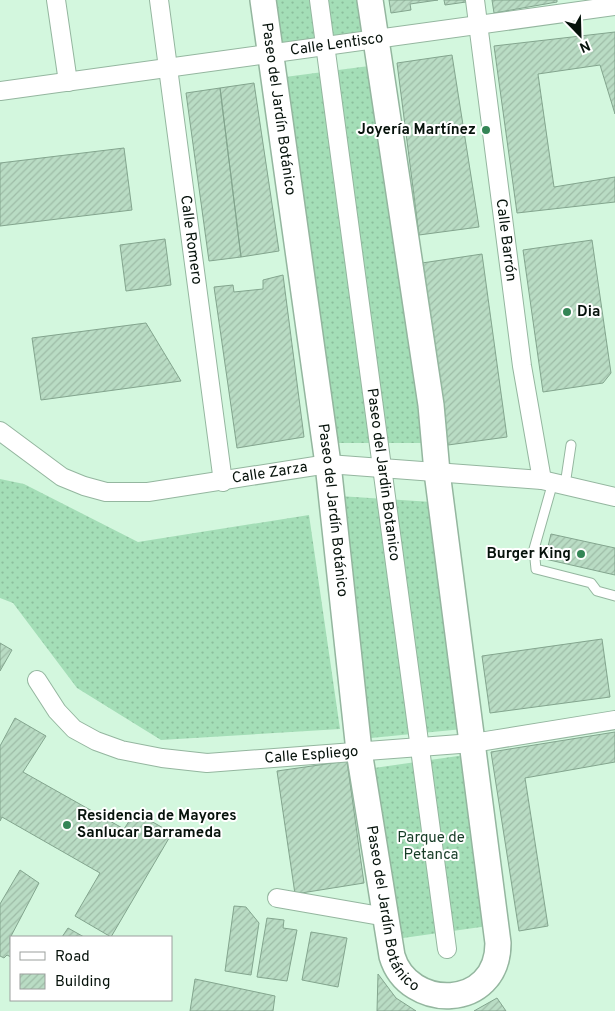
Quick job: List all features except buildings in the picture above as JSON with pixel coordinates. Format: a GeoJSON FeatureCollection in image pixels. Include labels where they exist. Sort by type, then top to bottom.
{"type":"FeatureCollection","features":[{"type":"Feature","properties":{"kind":"street"},"geometry":{"type":"LineString","coordinates":[[56,0],[68,82]]}},
{"type":"Feature","properties":{"kind":"street","name":"Calle Romero"},"geometry":{"type":"LineString","coordinates":[[159,0],[223,482]]}},
{"type":"Feature","properties":{"kind":"street","name":"Paseo del Jardín Botánico"},"geometry":{"type":"LineString","coordinates":[[263,0],[328,464],[359,751],[386,917],[397,970],[405,983],[421,996],[441,1001],[461,999],[479,989],[492,973],[498,953],[498,943],[430,405],[370,0]]}},
{"type":"Feature","properties":{"kind":"street","name":"Paseo del Jardin Botanico"},"geometry":{"type":"LineString","coordinates":[[319,0],[447,949]]}},
{"type":"Feature","properties":{"kind":"street","name":"Calle Barrón"},"geometry":{"type":"LineString","coordinates":[[475,0],[522,366],[553,482]]}},
{"type":"Feature","properties":{"kind":"street","name":"Calle Lentisco"},"geometry":{"type":"LineString","coordinates":[[0,91],[478,25],[576,6],[615,6]]}},
{"type":"Feature","properties":{"kind":"street","name":"Calle Zarza"},"geometry":{"type":"LineString","coordinates":[[0,431],[62,477],[106,492],[148,492],[223,482],[328,464],[553,482],[615,497]]}},
{"type":"Feature","properties":{"kind":"street","name":"Calle Espliego"},"geometry":{"type":"LineString","coordinates":[[37,680],[57,711],[74,729],[96,741],[121,750],[162,758],[207,763],[473,743],[615,720]]}},
{"type":"Feature","properties":{"kind":"street"},"geometry":{"type":"LineString","coordinates":[[277,898],[386,917]]}},
{"type":"Feature","properties":{"kind":"lane"},"geometry":{"type":"LineString","coordinates":[[571,445],[553,482],[534,549],[536,569],[590,583],[597,590],[615,596]]}},
{"type":"Feature","properties":{"kind":"green space"},"geometry":{"type":"Polygon","coordinates":[[[261,0],[370,0],[375,39],[270,54],[261,0]]]}},
{"type":"Feature","properties":{"kind":"green space"},"geometry":{"type":"Polygon","coordinates":[[[369,66],[427,443],[335,443],[285,77],[369,66]]]}},
{"type":"Feature","properties":{"kind":"green space"},"geometry":{"type":"Polygon","coordinates":[[[0,479],[24,484],[138,542],[309,515],[340,729],[161,740],[77,688],[13,603],[0,598],[0,479]]]}},
{"type":"Feature","properties":{"kind":"green space"},"geometry":{"type":"Polygon","coordinates":[[[339,496],[432,502],[463,729],[371,738],[339,496]]]}},
{"type":"Feature","properties":{"kind":"green space","name":"Parque de Petanca"},"geometry":{"type":"Polygon","coordinates":[[[465,755],[488,926],[396,939],[374,768],[465,755]]]}},
{"type":"Feature","properties":{"kind":"place","name":"Joyería Martínez"},"geometry":{"type":"Point","coordinates":[486,130]}},
{"type":"Feature","properties":{"kind":"place","name":"Dia"},"geometry":{"type":"Point","coordinates":[567,312]}},
{"type":"Feature","properties":{"kind":"place","name":"Burger King"},"geometry":{"type":"Point","coordinates":[581,554]}},
{"type":"Feature","properties":{"kind":"place","name":"Residencia de Mayores Sanlucar Barrameda"},"geometry":{"type":"Point","coordinates":[67,825]}}]}
